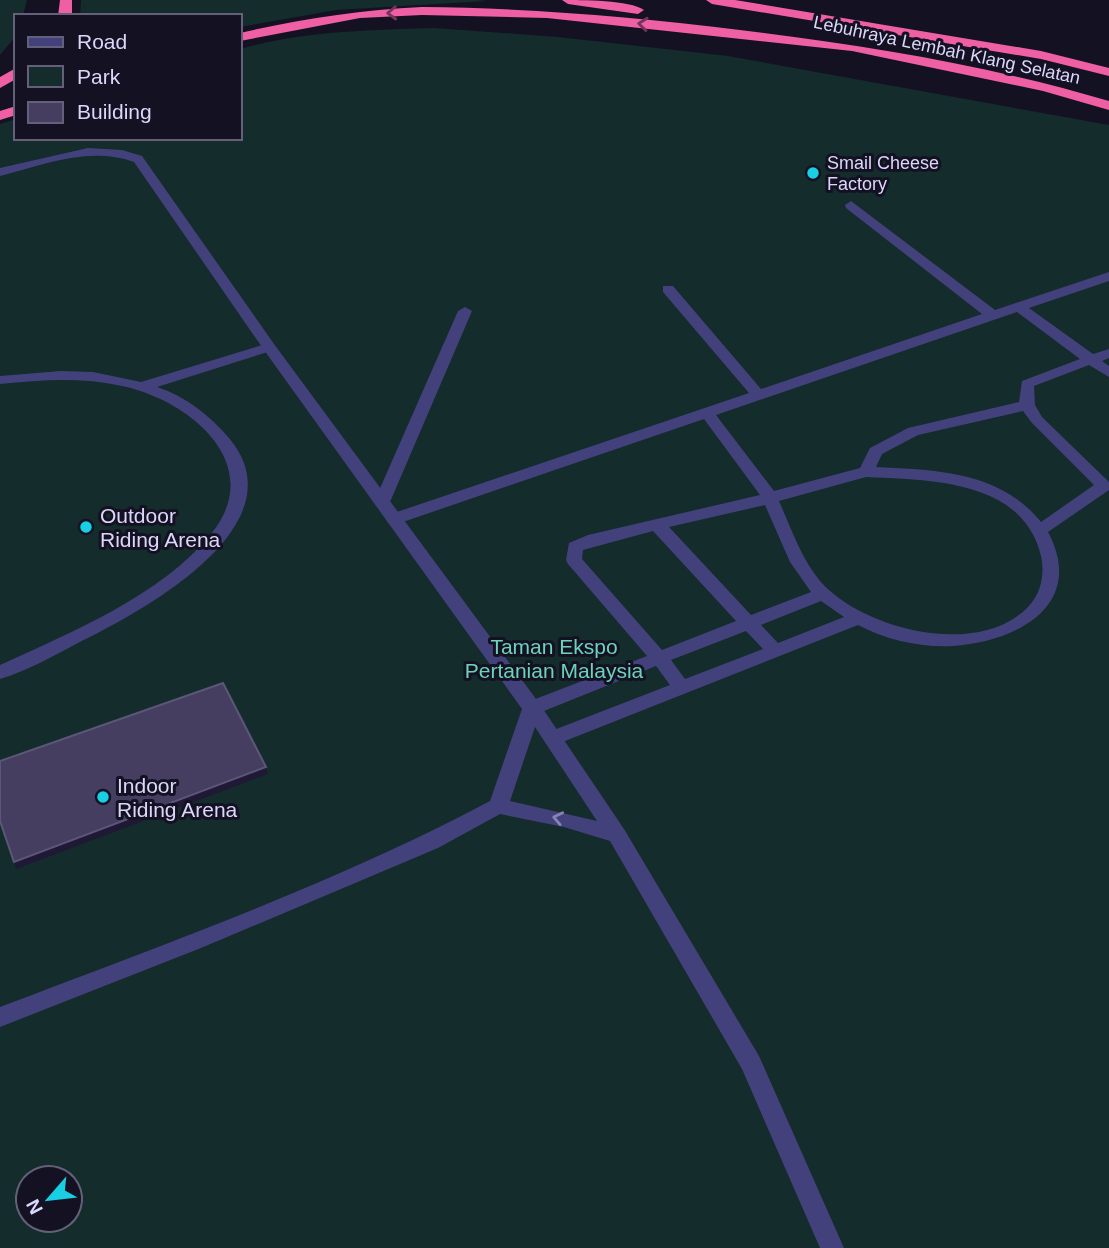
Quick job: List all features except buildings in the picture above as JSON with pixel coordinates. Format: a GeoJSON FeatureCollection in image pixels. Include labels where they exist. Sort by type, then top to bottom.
{"type":"FeatureCollection","features":[{"type":"Feature","properties":{"kind":"highway","name":"Lebuhraya Lembah Klang Selatan"},"geometry":{"type":"LineString","coordinates":[[568,0],[693,18],[857,48],[1046,88],[1109,106]]}},
{"type":"Feature","properties":{"kind":"highway","name":"Lebuhraya Lembah Klang Selatan"},"geometry":{"type":"LineString","coordinates":[[712,0],[1041,55],[1109,72]]}},
{"type":"Feature","properties":{"kind":"highway"},"geometry":{"type":"LineString","coordinates":[[757,0],[829,18]]}},
{"type":"Feature","properties":{"kind":"highway"},"geometry":{"type":"LineString","coordinates":[[242,37],[358,14],[465,10],[578,18],[857,48]]}},
{"type":"Feature","properties":{"kind":"street"},"geometry":{"type":"LineString","coordinates":[[0,172],[99,150],[121,151],[138,159],[269,347],[532,708],[617,835],[751,1063],[832,1248]]}},
{"type":"Feature","properties":{"kind":"street"},"geometry":{"type":"LineString","coordinates":[[851,205],[992,315]]}},
{"type":"Feature","properties":{"kind":"street"},"geometry":{"type":"LineString","coordinates":[[394,519],[1109,275]]}},
{"type":"Feature","properties":{"kind":"street"},"geometry":{"type":"LineString","coordinates":[[668,289],[758,395]]}},
{"type":"Feature","properties":{"kind":"street"},"geometry":{"type":"LineString","coordinates":[[1018,306],[1109,373]]}},
{"type":"Feature","properties":{"kind":"street"},"geometry":{"type":"LineString","coordinates":[[382,502],[465,311]]}},
{"type":"Feature","properties":{"kind":"street"},"geometry":{"type":"LineString","coordinates":[[143,386],[269,347]]}},
{"type":"Feature","properties":{"kind":"street"},"geometry":{"type":"LineString","coordinates":[[1040,530],[1107,487],[1037,420],[1027,405],[1027,384],[1109,353]]}},
{"type":"Feature","properties":{"kind":"street"},"geometry":{"type":"LineString","coordinates":[[0,380],[36,374],[143,386],[199,412],[217,431],[235,459],[240,476],[234,510],[216,539],[193,563],[158,589],[62,644],[0,672]]}},
{"type":"Feature","properties":{"kind":"street"},"geometry":{"type":"LineString","coordinates":[[866,472],[876,451],[913,431],[1027,405]]}},
{"type":"Feature","properties":{"kind":"street"},"geometry":{"type":"LineString","coordinates":[[682,688],[574,560],[575,547],[587,541],[770,498],[866,472],[970,482],[1005,497],[1040,530],[1053,560],[1049,590],[1029,616],[995,634],[950,641],[914,637],[857,619],[822,594],[800,565],[770,498],[707,413]]}},
{"type":"Feature","properties":{"kind":"street"},"geometry":{"type":"LineString","coordinates":[[657,525],[775,651]]}},
{"type":"Feature","properties":{"kind":"street"},"geometry":{"type":"LineString","coordinates":[[532,708],[661,660],[822,594]]}},
{"type":"Feature","properties":{"kind":"street"},"geometry":{"type":"LineString","coordinates":[[553,738],[857,619]]}},
{"type":"Feature","properties":{"kind":"street"},"geometry":{"type":"LineString","coordinates":[[498,806],[532,708]]}},
{"type":"Feature","properties":{"kind":"street"},"geometry":{"type":"LineString","coordinates":[[0,1017],[194,942],[419,848],[498,806],[564,819],[617,835]]}},
{"type":"Feature","properties":{"kind":"green space"},"geometry":{"type":"Polygon","coordinates":[[[0,0],[27,0],[24,14],[14,14],[14,38],[0,55],[0,0]]]}},
{"type":"Feature","properties":{"kind":"green space"},"geometry":{"type":"Polygon","coordinates":[[[81,0],[487,1],[336,10],[242,27],[242,14],[80,14],[81,0]]]}},
{"type":"Feature","properties":{"kind":"green space","name":"Taman Ekspo Pertanian Malaysia"},"geometry":{"type":"Polygon","coordinates":[[[434,28],[558,37],[728,56],[1109,125],[1109,1248],[0,1248],[0,124],[14,120],[14,140],[242,140],[242,48],[312,35],[434,28]]]}},
{"type":"Feature","properties":{"kind":"place","name":"Smail Cheese Factory"},"geometry":{"type":"Point","coordinates":[813,173]}},
{"type":"Feature","properties":{"kind":"place","name":"Outdoor Riding Arena"},"geometry":{"type":"Point","coordinates":[86,527]}},
{"type":"Feature","properties":{"kind":"place","name":"Indoor Riding Arena"},"geometry":{"type":"Point","coordinates":[103,797]}}]}
